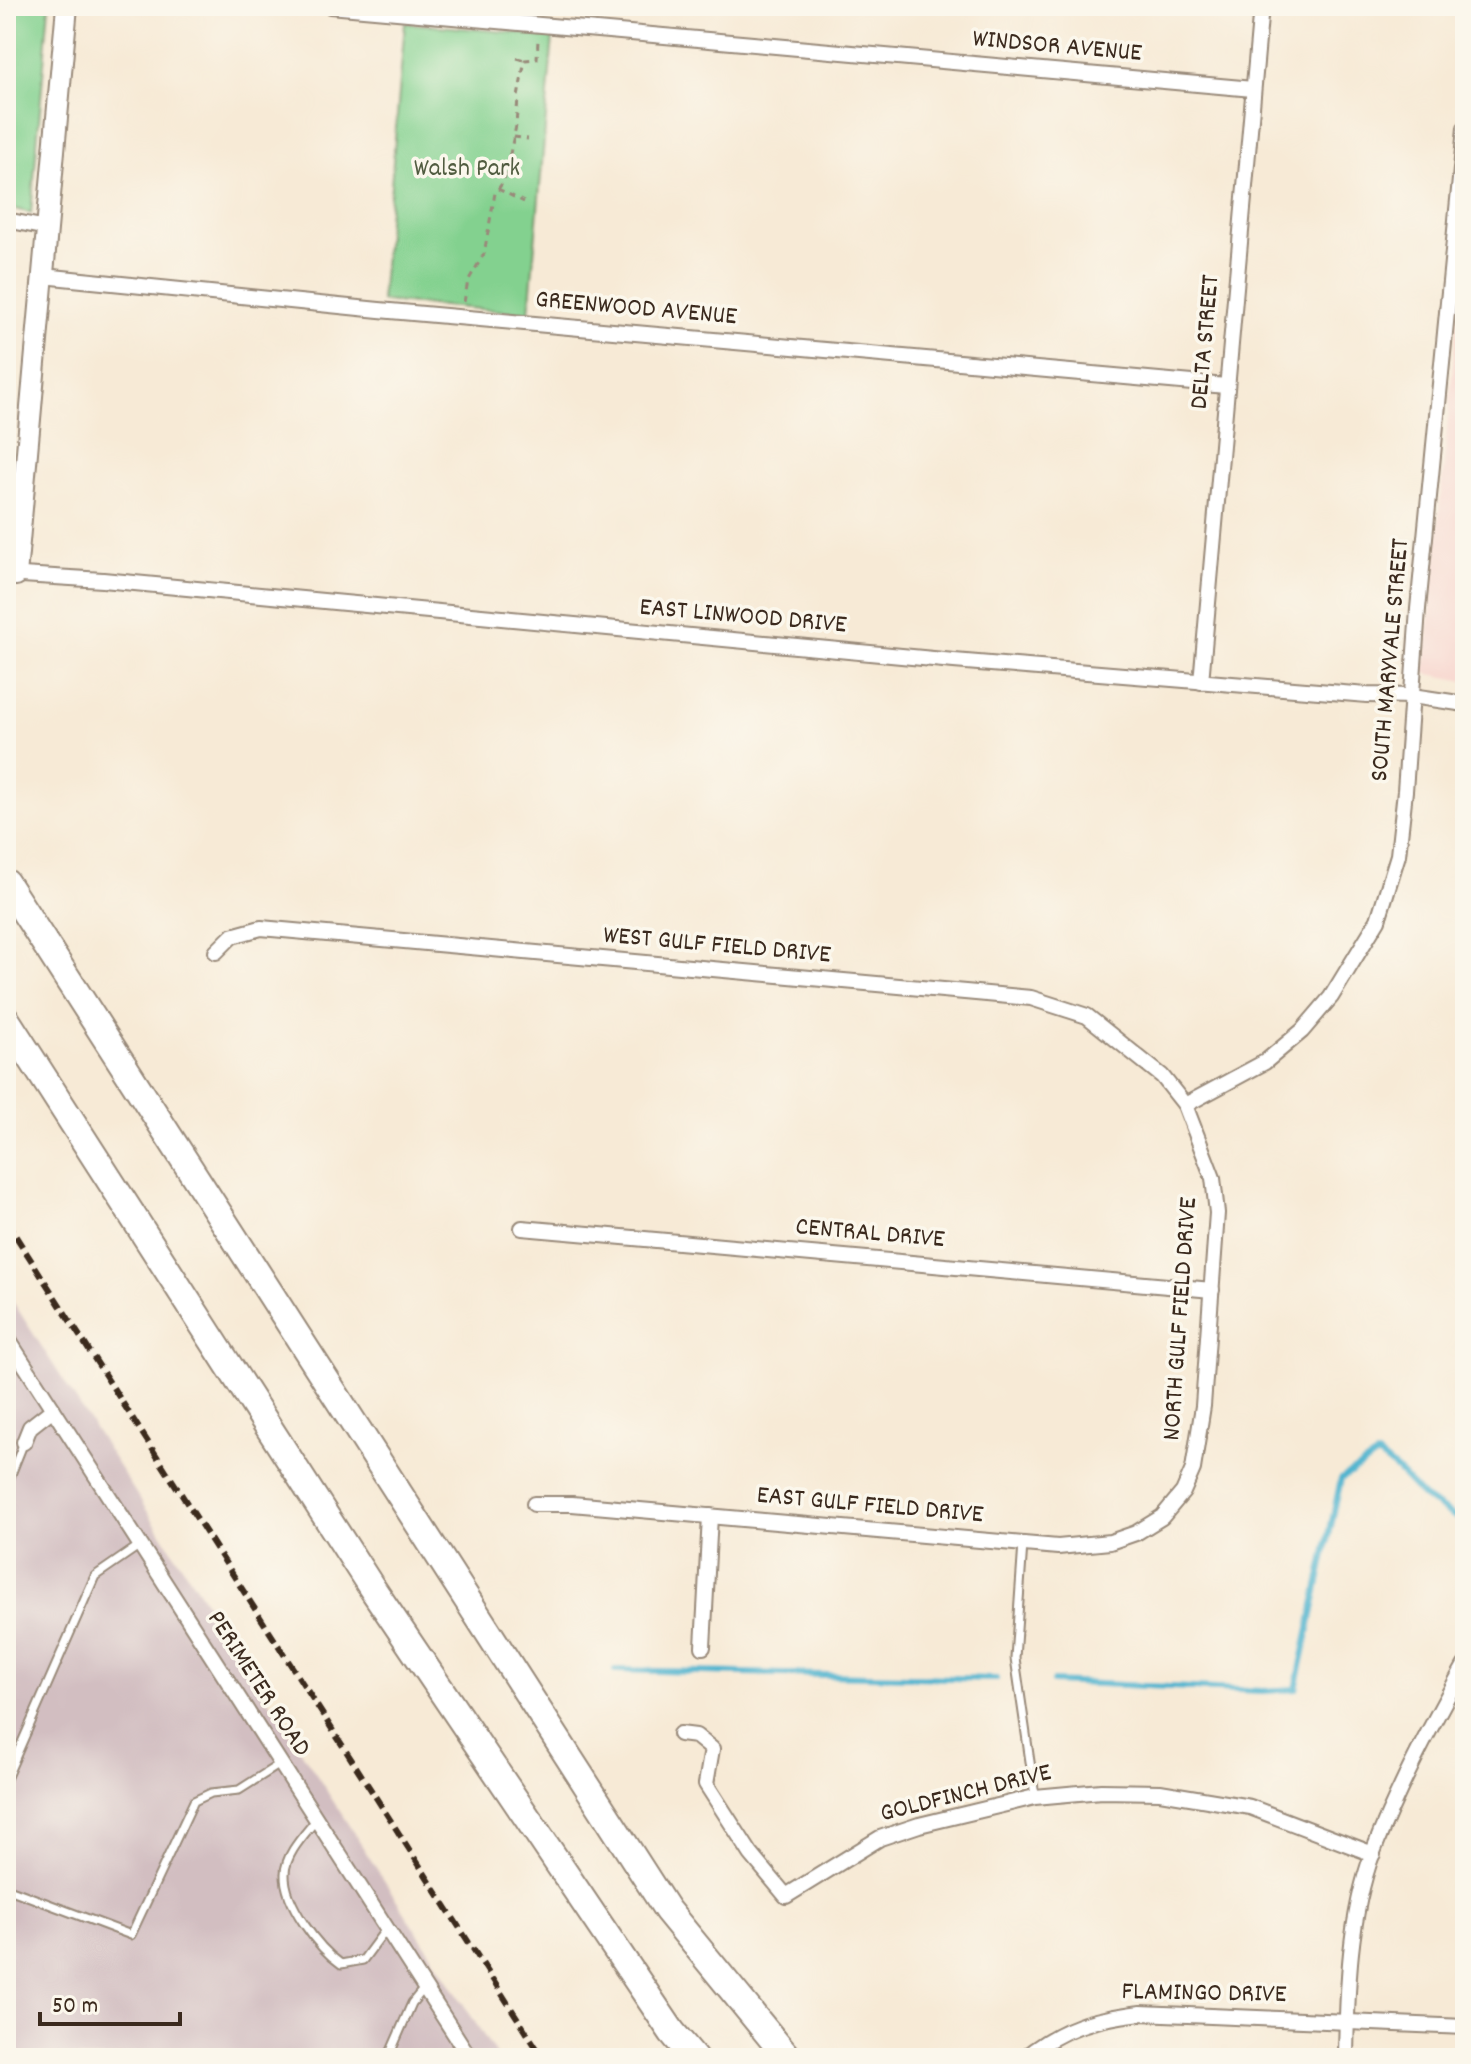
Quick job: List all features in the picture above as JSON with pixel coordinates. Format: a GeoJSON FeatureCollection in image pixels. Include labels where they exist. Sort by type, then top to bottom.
{"type":"FeatureCollection","features":[{"type":"Feature","properties":{"kind":"highway"},"geometry":{"type":"LineString","coordinates":[[6,883],[667,1910],[788,2058]]}},
{"type":"Feature","properties":{"kind":"highway"},"geometry":{"type":"LineString","coordinates":[[6,1019],[372,1588],[672,2032],[694,2058]]}},
{"type":"Feature","properties":{"kind":"highway"},"geometry":{"type":"LineString","coordinates":[[672,2032],[685,2058]]}},
{"type":"Feature","properties":{"kind":"street"},"geometry":{"type":"LineString","coordinates":[[11,575],[43,276],[67,6]]}},
{"type":"Feature","properties":{"kind":"street","name":"WINDSOR AVENUE"},"geometry":{"type":"LineString","coordinates":[[330,6],[1253,89]]}},
{"type":"Feature","properties":{"kind":"street","name":"DELTA STREET"},"geometry":{"type":"LineString","coordinates":[[1201,682],[1261,6]]}},
{"type":"Feature","properties":{"kind":"street","name":"SOUTH MARYVALE STREET"},"geometry":{"type":"LineString","coordinates":[[1185,1105],[1265,1062],[1302,1031],[1331,997],[1378,920],[1398,855],[1418,609],[1458,288],[1465,128]]}},
{"type":"Feature","properties":{"kind":"street"},"geometry":{"type":"LineString","coordinates":[[6,220],[47,228]]}},
{"type":"Feature","properties":{"kind":"street","name":"GREENWOOD AVENUE"},"geometry":{"type":"LineString","coordinates":[[43,276],[464,318],[1226,386]]}},
{"type":"Feature","properties":{"kind":"street","name":"EAST LINWOOD DRIVE"},"geometry":{"type":"LineString","coordinates":[[11,575],[103,580],[954,661],[1367,695],[1412,696],[1465,704]]}},
{"type":"Feature","properties":{"kind":"street","name":"WEST GULF FIELD DRIVE"},"geometry":{"type":"LineString","coordinates":[[216,952],[232,936],[261,928],[1031,998],[1087,1016],[1147,1061],[1185,1105]]}},
{"type":"Feature","properties":{"kind":"street","name":"NORTH GULF FIELD DRIVE"},"geometry":{"type":"LineString","coordinates":[[1183,1492],[1193,1469],[1203,1406],[1217,1213],[1213,1178],[1185,1105]]}},
{"type":"Feature","properties":{"kind":"street","name":"CENTRAL DRIVE"},"geometry":{"type":"LineString","coordinates":[[522,1228],[1212,1290]]}},
{"type":"Feature","properties":{"kind":"street","name":"PERIMETER ROAD"},"geometry":{"type":"LineString","coordinates":[[6,1336],[470,2058]]}},
{"type":"Feature","properties":{"kind":"street"},"geometry":{"type":"LineString","coordinates":[[24,1442],[30,1427],[53,1409]]}},
{"type":"Feature","properties":{"kind":"street","name":"EAST GULF FIELD DRIVE"},"geometry":{"type":"LineString","coordinates":[[534,1504],[572,1504],[1072,1547],[1110,1542],[1136,1533],[1162,1517],[1183,1492]]}},
{"type":"Feature","properties":{"kind":"street"},"geometry":{"type":"LineString","coordinates":[[703,1647],[710,1516]]}},
{"type":"Feature","properties":{"kind":"street"},"geometry":{"type":"LineString","coordinates":[[1346,2058],[1348,1975],[1359,1904],[1373,1854],[1426,1734],[1465,1665]]}},
{"type":"Feature","properties":{"kind":"street","name":"GOLDFINCH DRIVE"},"geometry":{"type":"LineString","coordinates":[[680,1734],[696,1736],[712,1749],[706,1784],[751,1854],[786,1896],[880,1838],[919,1825],[1035,1797],[1116,1791],[1160,1792],[1250,1807],[1373,1854]]}},
{"type":"Feature","properties":{"kind":"street","name":"FLAMINGO DRIVE"},"geometry":{"type":"LineString","coordinates":[[1024,2058],[1045,2041],[1071,2027],[1141,2013],[1465,2027]]}},
{"type":"Feature","properties":{"kind":"lane"},"geometry":{"type":"LineString","coordinates":[[6,1487],[24,1442]]}},
{"type":"Feature","properties":{"kind":"lane"},"geometry":{"type":"LineString","coordinates":[[1023,1544],[1015,1658],[1035,1797]]}},
{"type":"Feature","properties":{"kind":"lane"},"geometry":{"type":"LineString","coordinates":[[6,1779],[95,1576],[140,1545]]}},
{"type":"Feature","properties":{"kind":"lane"},"geometry":{"type":"LineString","coordinates":[[6,1888],[131,1935],[194,1801],[211,1793],[239,1790],[281,1764]]}},
{"type":"Feature","properties":{"kind":"lane"},"geometry":{"type":"LineString","coordinates":[[316,1820],[293,1850],[284,1873],[292,1903],[327,1954],[341,1964],[363,1960],[386,1929]]}},
{"type":"Feature","properties":{"kind":"lane"},"geometry":{"type":"LineString","coordinates":[[388,2058],[412,2003],[425,1987]]}},
{"type":"Feature","properties":{"kind":"path"},"geometry":{"type":"LineString","coordinates":[[517,58],[537,59],[536,24]]}},
{"type":"Feature","properties":{"kind":"path"},"geometry":{"type":"LineString","coordinates":[[464,318],[468,281],[484,254],[495,193],[504,181],[514,137],[516,96],[525,60]]}},
{"type":"Feature","properties":{"kind":"path"},"geometry":{"type":"LineString","coordinates":[[514,137],[528,139]]}},
{"type":"Feature","properties":{"kind":"path"},"geometry":{"type":"LineString","coordinates":[[498,189],[524,202]]}},
{"type":"Feature","properties":{"kind":"shaded area"},"geometry":{"type":"Polygon","coordinates":[[[1459,301],[1465,302],[1465,681],[1424,673],[1459,301]]]}},
{"type":"Feature","properties":{"kind":"shaded area"},"geometry":{"type":"Polygon","coordinates":[[[6,1291],[498,2058],[6,2058],[6,1291]]]}},
{"type":"Feature","properties":{"kind":"green space"},"geometry":{"type":"Polygon","coordinates":[[[6,6],[49,6],[31,213],[6,207],[6,6]]]}},
{"type":"Feature","properties":{"kind":"green space","name":"Walsh Park"},"geometry":{"type":"Polygon","coordinates":[[[405,23],[553,36],[529,313],[381,301],[405,23]]]}},
{"type":"Feature","properties":{"kind":"waterway"},"geometry":{"type":"LineString","coordinates":[[1053,1682],[1263,1691],[1296,1689],[1341,1479],[1378,1455],[1423,1497],[1465,1523]]}},
{"type":"Feature","properties":{"kind":"waterway"},"geometry":{"type":"LineString","coordinates":[[615,1670],[996,1679]]}},
{"type":"Feature","properties":{"kind":"railway"},"geometry":{"type":"LineString","coordinates":[[6,1221],[543,2058]]}}]}
